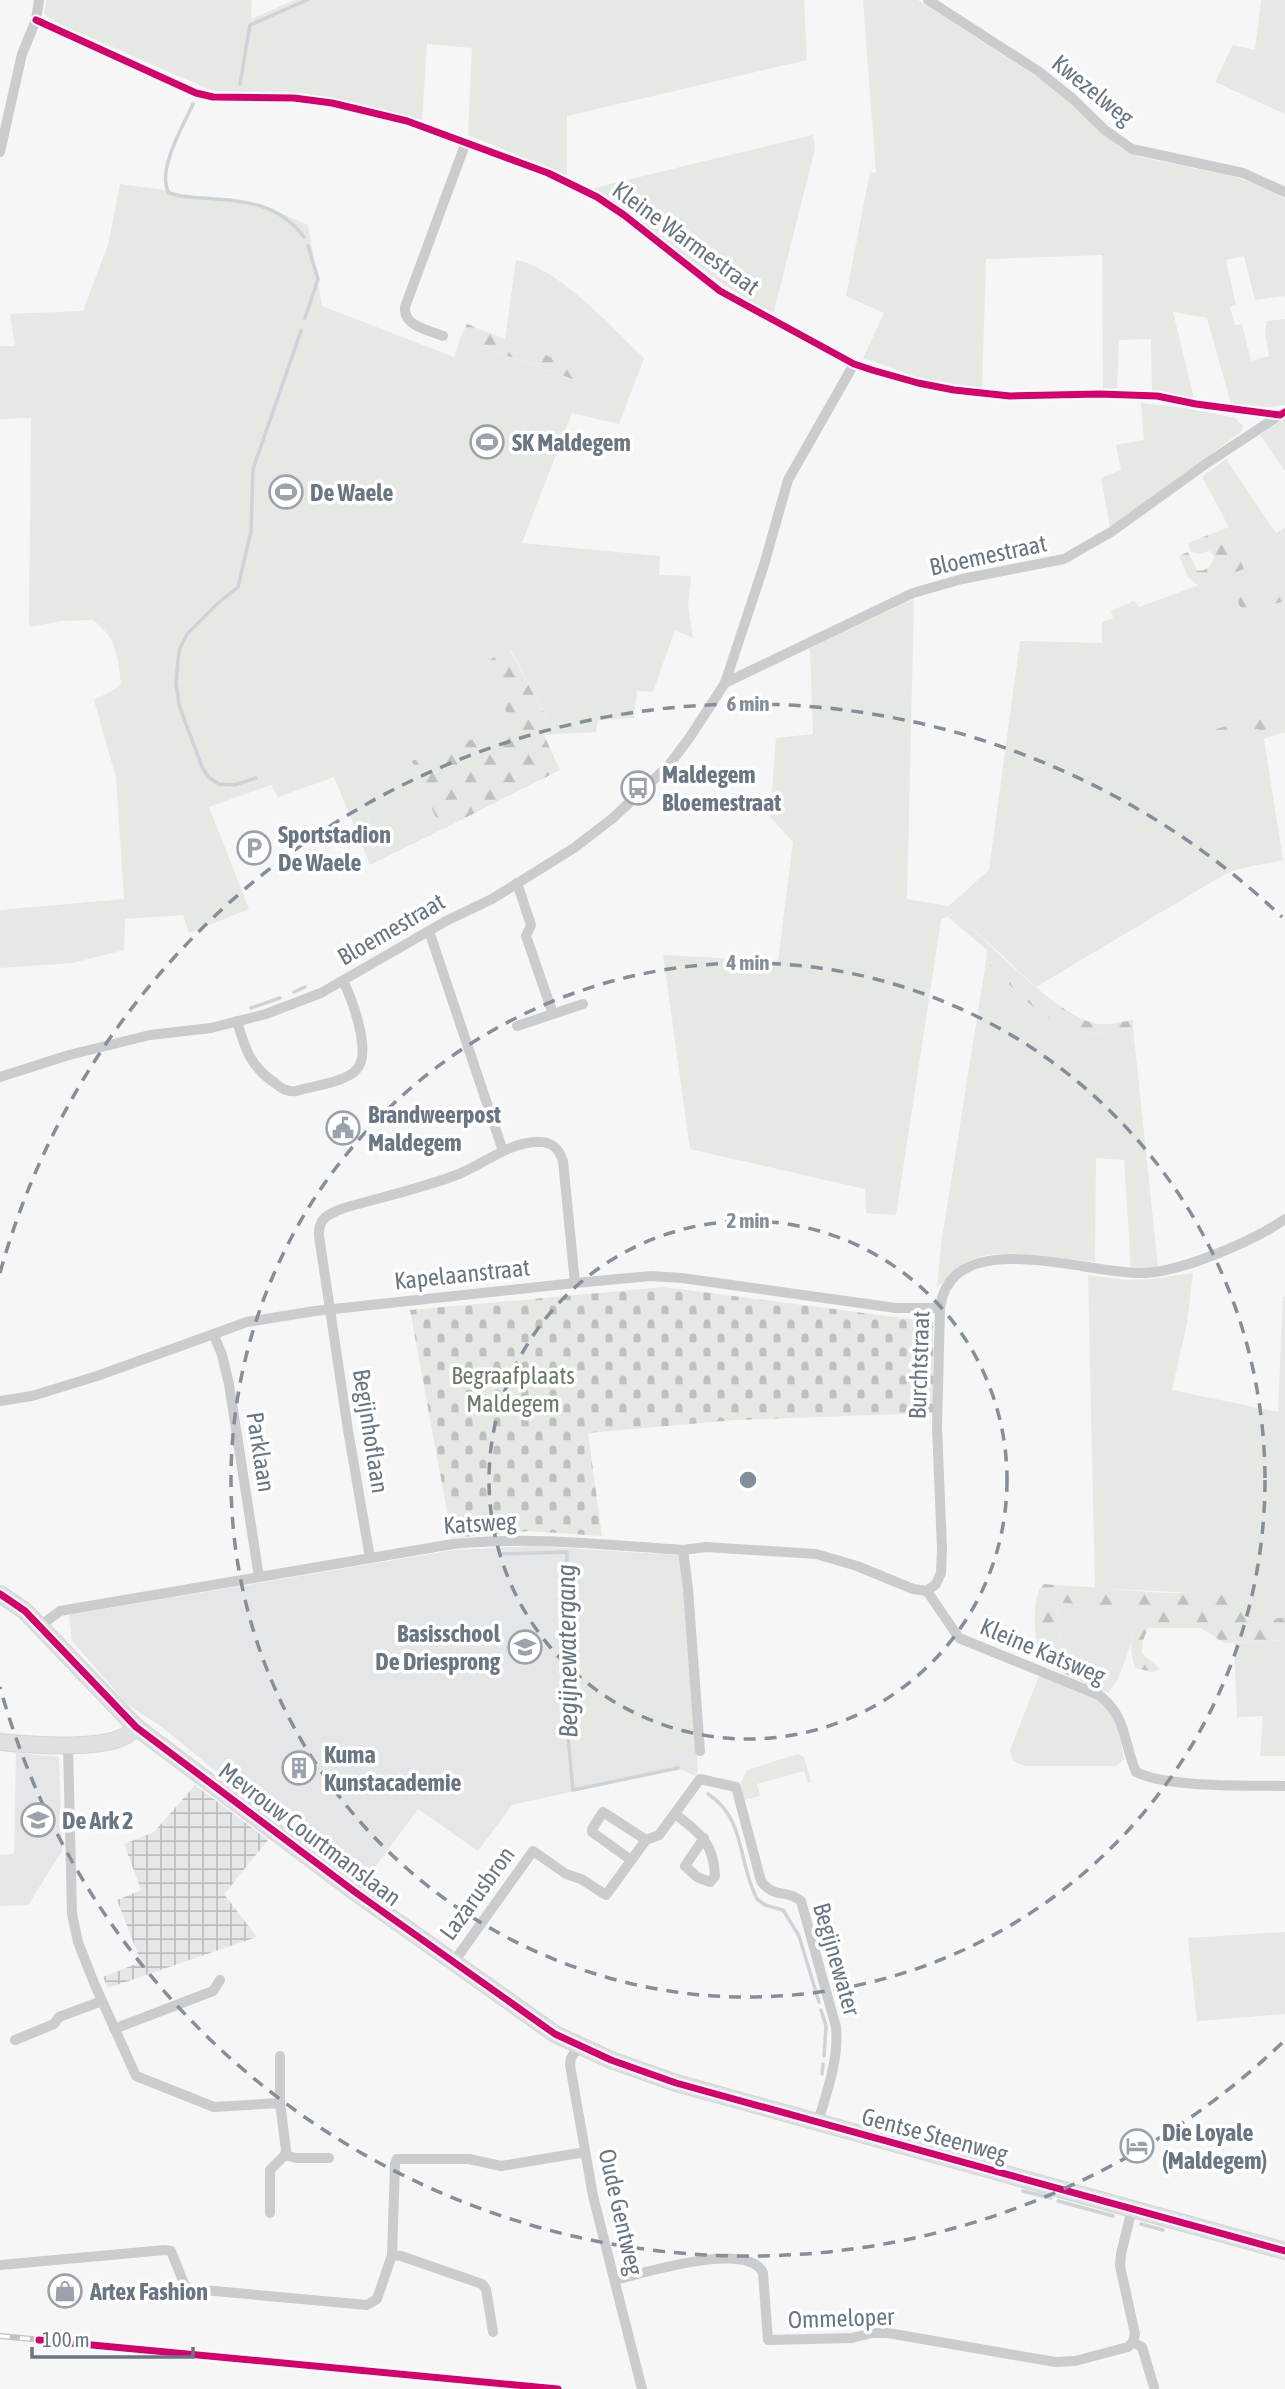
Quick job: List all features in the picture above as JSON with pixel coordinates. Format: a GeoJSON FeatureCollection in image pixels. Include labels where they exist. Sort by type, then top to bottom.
{"type":"FeatureCollection","features":[{"type":"Feature","properties":{"kind":"street"},"geometry":{"type":"LineString","coordinates":[[0,152],[22,54],[36,20],[39,0]]}},
{"type":"Feature","properties":{"kind":"street","name":"Kwezelweg"},"geometry":{"type":"LineString","coordinates":[[928,0],[1038,71],[1072,98],[1105,130],[1132,149],[1243,173],[1285,192]]}},
{"type":"Feature","properties":{"kind":"street","name":"Kleine Warmestraat"},"geometry":{"type":"LineString","coordinates":[[36,20],[196,93],[213,97],[294,98],[332,103],[407,121],[548,173],[597,197],[624,215],[720,291],[853,364],[918,383],[954,390],[1010,396],[1157,396],[1196,404],[1282,414]]}},
{"type":"Feature","properties":{"kind":"street"},"geometry":{"type":"LineString","coordinates":[[443,336],[413,324],[406,318],[405,307],[466,142]]}},
{"type":"Feature","properties":{"kind":"street","name":"Bloemestraat"},"geometry":{"type":"LineString","coordinates":[[0,1077],[69,1055],[150,1035],[211,1028],[267,1014],[321,993],[429,931],[492,899],[574,848],[613,818],[669,765],[725,683],[764,565],[788,480],[853,364]]}},
{"type":"Feature","properties":{"kind":"street","name":"Bloemestraat"},"geometry":{"type":"LineString","coordinates":[[725,683],[913,593],[962,579],[1064,559],[1111,532],[1207,463],[1282,414]]}},
{"type":"Feature","properties":{"kind":"street"},"geometry":{"type":"LineString","coordinates":[[517,883],[531,925],[526,936],[553,1014]]}},
{"type":"Feature","properties":{"kind":"street"},"geometry":{"type":"LineString","coordinates":[[429,931],[503,1151],[547,1142],[560,1152],[575,1283]]}},
{"type":"Feature","properties":{"kind":"street"},"geometry":{"type":"LineString","coordinates":[[237,1021],[242,1041],[254,1066],[281,1088],[296,1091],[349,1075],[357,1070],[361,1062],[363,1046],[350,995],[343,981]]}},
{"type":"Feature","properties":{"kind":"street"},"geometry":{"type":"LineString","coordinates":[[517,1026],[583,1004]]}},
{"type":"Feature","properties":{"kind":"street","name":"Begijnhoflaan"},"geometry":{"type":"LineString","coordinates":[[370,1558],[348,1430],[319,1228],[322,1219],[330,1213],[460,1173],[503,1151]]}},
{"type":"Feature","properties":{"kind":"street","name":"Burchtstraat"},"geometry":{"type":"LineString","coordinates":[[927,1591],[936,1584],[941,1573],[937,1427],[940,1308],[942,1294],[949,1283],[972,1265],[1008,1259],[1080,1265],[1126,1273],[1147,1273],[1195,1262],[1267,1230],[1285,1219]]}},
{"type":"Feature","properties":{"kind":"street","name":"Kapelaanstraat"},"geometry":{"type":"LineString","coordinates":[[0,1401],[32,1396],[97,1376],[247,1322],[575,1283],[651,1276],[682,1278],[896,1308],[940,1308]]}},
{"type":"Feature","properties":{"kind":"street","name":"Parklaan"},"geometry":{"type":"LineString","coordinates":[[214,1335],[229,1384],[259,1577]]}},
{"type":"Feature","properties":{"kind":"street","name":"Katsweg"},"geometry":{"type":"LineString","coordinates":[[40,1626],[60,1611],[370,1558],[489,1541],[533,1540],[683,1550],[706,1547],[816,1554],[857,1566],[913,1589],[927,1591]]}},
{"type":"Feature","properties":{"kind":"street"},"geometry":{"type":"LineString","coordinates":[[683,1550],[700,1751]]}},
{"type":"Feature","properties":{"kind":"street","name":"Kleine Katsweg"},"geometry":{"type":"LineString","coordinates":[[927,1591],[959,1639],[1108,1701],[1122,1724],[1136,1772],[1149,1779],[1285,1786]]}},
{"type":"Feature","properties":{"kind":"street","name":"Mevrouw Courtmanslaan"},"geometry":{"type":"LineString","coordinates":[[0,1594],[25,1611],[136,1727],[252,1816],[453,1963],[538,2023],[579,2046]]}},
{"type":"Feature","properties":{"kind":"street"},"geometry":{"type":"LineString","coordinates":[[0,1742],[68,1745],[122,1738],[136,1727]]}},
{"type":"Feature","properties":{"kind":"street"},"geometry":{"type":"LineString","coordinates":[[68,1745],[72,1914],[78,1942],[136,2076],[214,2107],[280,2103]]}},
{"type":"Feature","properties":{"kind":"street","name":"Lazarusbron"},"geometry":{"type":"LineString","coordinates":[[453,1963],[533,1851],[566,1874],[581,1878],[606,1895],[646,1840],[659,1835],[700,1779]]}},
{"type":"Feature","properties":{"kind":"street","name":"Begijnewater"},"geometry":{"type":"LineString","coordinates":[[700,1779],[736,1787],[761,1881],[766,1889],[776,1894],[792,1895],[801,1901],[836,2027],[835,2062],[818,2122]]}},
{"type":"Feature","properties":{"kind":"street"},"geometry":{"type":"LineString","coordinates":[[631,1860],[592,1832],[603,1812],[646,1840]]}},
{"type":"Feature","properties":{"kind":"street"},"geometry":{"type":"LineString","coordinates":[[675,1814],[705,1838]]}},
{"type":"Feature","properties":{"kind":"street"},"geometry":{"type":"LineString","coordinates":[[114,2029],[213,1991],[220,1980]]}},
{"type":"Feature","properties":{"kind":"street"},"geometry":{"type":"LineString","coordinates":[[15,2040],[54,2024],[59,2017],[102,2001]]}},
{"type":"Feature","properties":{"kind":"street","name":"Gentse Steenweg"},"geometry":{"type":"LineString","coordinates":[[579,2046],[676,2083],[1285,2251]]}},
{"type":"Feature","properties":{"kind":"street","name":"Oude Gentweg"},"geometry":{"type":"LineString","coordinates":[[579,2046],[570,2065],[593,2196],[642,2389]]}},
{"type":"Feature","properties":{"kind":"street"},"geometry":{"type":"LineString","coordinates":[[270,2213],[270,2170],[285,2155],[286,2150],[280,2103],[280,2056]]}},
{"type":"Feature","properties":{"kind":"street"},"geometry":{"type":"LineString","coordinates":[[0,2265],[164,2250],[171,2251],[185,2286],[192,2289],[367,2305],[377,2299],[392,2256],[397,2160],[469,2159],[501,2166],[585,2152]]}},
{"type":"Feature","properties":{"kind":"street"},"geometry":{"type":"LineString","coordinates":[[285,2155],[296,2158],[329,2158]]}},
{"type":"Feature","properties":{"kind":"street"},"geometry":{"type":"LineString","coordinates":[[1132,2209],[1120,2266],[1135,2334],[1133,2342],[1142,2347],[1154,2387]]}},
{"type":"Feature","properties":{"kind":"street"},"geometry":{"type":"LineString","coordinates":[[392,2256],[401,2256],[482,2284],[486,2289],[493,2332]]}},
{"type":"Feature","properties":{"kind":"street","name":"Ommeloper"},"geometry":{"type":"LineString","coordinates":[[615,2280],[705,2260],[748,2260],[760,2267],[763,2273],[766,2334],[768,2340],[773,2342],[852,2339],[872,2333],[888,2333],[1055,2362],[1075,2361],[1128,2347],[1133,2342]]}},
{"type":"Feature","properties":{"kind":"shaded area"},"geometry":{"type":"Polygon","coordinates":[[[532,1546],[679,1555],[698,1772],[695,1776],[678,1768],[512,1805],[478,1851],[418,1809],[364,1882],[228,1781],[163,1728],[127,1704],[72,1641],[69,1615],[454,1550],[532,1546]]]}},
{"type":"Feature","properties":{"kind":"shaded area","name":"De Ark 2"},"geometry":{"type":"Polygon","coordinates":[[[16,1753],[59,1757],[62,1851],[28,1905],[0,1906],[0,1855],[14,1854],[16,1753]]]}},
{"type":"Feature","properties":{"kind":"shaded area"},"geometry":{"type":"Polygon","coordinates":[[[195,1785],[268,1840],[224,1894],[257,1937],[108,1988],[103,1977],[141,1962],[117,1900],[141,1890],[124,1844],[154,1832],[195,1785]]]}},
{"type":"Feature","properties":{"kind":"green space"},"geometry":{"type":"Polygon","coordinates":[[[46,0],[252,0],[251,19],[295,0],[804,0],[807,60],[567,116],[567,175],[468,135],[472,48],[427,44],[422,120],[358,103],[304,94],[213,91],[52,21],[44,13],[46,0]]]}},
{"type":"Feature","properties":{"kind":"green space"},"geometry":{"type":"Polygon","coordinates":[[[863,0],[918,0],[1037,77],[1122,149],[1140,157],[1231,176],[1264,186],[1285,199],[1285,296],[1255,300],[1244,256],[1226,260],[1236,305],[1230,307],[1235,325],[1242,324],[1251,361],[1269,356],[1265,331],[1267,321],[1285,319],[1285,405],[1269,407],[1231,404],[1207,318],[1173,312],[1194,398],[1152,390],[1151,339],[1119,340],[1117,388],[1103,390],[1102,255],[986,259],[982,388],[923,379],[863,358],[884,313],[846,296],[870,172],[876,173],[863,0]]]}},
{"type":"Feature","properties":{"kind":"green space"},"geometry":{"type":"Polygon","coordinates":[[[1261,0],[1285,0],[1285,114],[1215,82],[1233,45],[1255,50],[1261,0]]]}},
{"type":"Feature","properties":{"kind":"green space"},"geometry":{"type":"Polygon","coordinates":[[[813,135],[815,149],[773,315],[718,281],[594,188],[813,135]]]}},
{"type":"Feature","properties":{"kind":"green space","name":"De Waele"},"geometry":{"type":"Polygon","coordinates":[[[120,184],[165,190],[195,199],[260,204],[308,225],[322,306],[454,357],[460,339],[574,380],[575,367],[505,340],[516,260],[550,274],[567,287],[644,358],[619,424],[572,413],[522,543],[660,556],[659,575],[691,576],[688,604],[693,638],[675,630],[653,692],[637,691],[634,718],[598,720],[596,732],[555,734],[511,650],[485,662],[512,725],[412,761],[441,830],[370,865],[334,777],[278,797],[271,785],[209,807],[249,909],[189,933],[183,915],[125,919],[124,950],[72,963],[0,968],[0,910],[124,899],[116,778],[94,700],[121,683],[117,655],[107,634],[93,620],[61,621],[29,627],[31,418],[0,419],[0,346],[15,346],[10,314],[83,311],[108,245],[120,184]]]}},
{"type":"Feature","properties":{"kind":"green space"},"geometry":{"type":"Polygon","coordinates":[[[467,324],[576,367],[575,380],[460,339],[467,324]]]}},
{"type":"Feature","properties":{"kind":"green space"},"geometry":{"type":"Polygon","coordinates":[[[1141,403],[1235,418],[1243,426],[1241,432],[1110,527],[1101,478],[1121,470],[1116,445],[1144,440],[1141,403]]]}},
{"type":"Feature","properties":{"kind":"green space"},"geometry":{"type":"Polygon","coordinates":[[[1285,418],[1285,471],[1260,435],[1285,418]]]}},
{"type":"Feature","properties":{"kind":"green space"},"geometry":{"type":"Polygon","coordinates":[[[1226,459],[1276,533],[1285,528],[1285,590],[1240,607],[1274,605],[1285,601],[1285,713],[1250,719],[1238,732],[1259,728],[1264,739],[1283,860],[1234,870],[1036,987],[955,912],[941,920],[896,1215],[866,1213],[865,1189],[690,1149],[663,955],[778,961],[793,842],[770,817],[776,738],[813,734],[810,648],[914,599],[907,899],[949,906],[989,870],[1020,641],[1102,643],[1102,622],[1113,618],[1111,611],[1134,601],[1139,607],[1243,569],[1229,527],[1202,477],[1226,459]]]}},
{"type":"Feature","properties":{"kind":"green space"},"geometry":{"type":"Polygon","coordinates":[[[1229,527],[1244,569],[1199,586],[1188,577],[1179,556],[1188,552],[1197,570],[1206,569],[1214,556],[1210,551],[1200,554],[1191,552],[1188,543],[1229,527]]]}},
{"type":"Feature","properties":{"kind":"green space"},"geometry":{"type":"Polygon","coordinates":[[[1245,585],[1251,603],[1285,590],[1285,601],[1249,612],[1240,607],[1234,590],[1245,585]]]}},
{"type":"Feature","properties":{"kind":"green space"},"geometry":{"type":"Polygon","coordinates":[[[510,650],[555,734],[544,735],[560,770],[441,830],[412,761],[512,725],[485,662],[510,650]]]}},
{"type":"Feature","properties":{"kind":"green space"},"geometry":{"type":"Polygon","coordinates":[[[1285,713],[1285,732],[1264,739],[1258,729],[1208,740],[1206,732],[1250,719],[1285,713]]]}},
{"type":"Feature","properties":{"kind":"green space"},"geometry":{"type":"Polygon","coordinates":[[[955,912],[1057,1004],[1090,1022],[1106,1024],[1133,1020],[1133,1027],[1108,1032],[1086,1032],[1050,1019],[1034,1008],[986,961],[987,950],[948,917],[955,912]]]}},
{"type":"Feature","properties":{"kind":"green space"},"geometry":{"type":"Polygon","coordinates":[[[986,961],[1034,1008],[1067,1027],[1086,1032],[1108,1032],[1133,1027],[1158,1267],[1131,1269],[1124,1160],[1096,1158],[1095,1262],[1013,1254],[982,1256],[962,1266],[937,1288],[941,1245],[986,961]]]}},
{"type":"Feature","properties":{"kind":"green space"},"geometry":{"type":"Polygon","coordinates":[[[1193,1273],[1187,1323],[1172,1390],[1278,1412],[1285,1297],[1285,1618],[1249,1619],[1245,1614],[1245,1597],[1095,1588],[1088,1275],[1128,1280],[1193,1273]]]}},
{"type":"Feature","properties":{"kind":"green space","name":"Begraafplaats Maldegem"},"geometry":{"type":"Polygon","coordinates":[[[664,1287],[933,1322],[934,1413],[735,1420],[588,1433],[602,1536],[527,1531],[452,1538],[410,1310],[664,1287]]]}},
{"type":"Feature","properties":{"kind":"green space"},"geometry":{"type":"Polygon","coordinates":[[[1043,1584],[1164,1593],[1230,1593],[1245,1597],[1245,1614],[1249,1619],[1285,1618],[1285,1640],[1224,1643],[1201,1628],[1148,1628],[1142,1653],[1160,1669],[1153,1672],[1135,1668],[1132,1653],[1132,1610],[1057,1602],[1062,1647],[1067,1656],[1084,1670],[1116,1682],[1108,1693],[1045,1665],[1038,1648],[1035,1624],[1036,1601],[1043,1584]]]}},
{"type":"Feature","properties":{"kind":"green space"},"geometry":{"type":"Polygon","coordinates":[[[684,1590],[697,1751],[563,1743],[568,1609],[684,1590]]]}},
{"type":"Feature","properties":{"kind":"green space"},"geometry":{"type":"Polygon","coordinates":[[[1057,1602],[1133,1610],[1129,1647],[1116,1682],[1084,1670],[1067,1656],[1062,1647],[1057,1602]]]}},
{"type":"Feature","properties":{"kind":"green space"},"geometry":{"type":"Polygon","coordinates":[[[1285,1640],[1285,1756],[1260,1756],[1263,1716],[1237,1717],[1234,1643],[1285,1640]]]}},
{"type":"Feature","properties":{"kind":"green space"},"geometry":{"type":"Polygon","coordinates":[[[1039,1676],[1084,1693],[1106,1706],[1116,1725],[1124,1759],[1116,1766],[1024,1766],[1013,1761],[1010,1750],[1039,1676]]]}},
{"type":"Feature","properties":{"kind":"green space"},"geometry":{"type":"Polygon","coordinates":[[[798,1754],[804,1757],[811,1782],[808,1783],[804,1771],[757,1784],[760,1796],[744,1800],[741,1782],[747,1770],[798,1754]]]}},
{"type":"Feature","properties":{"kind":"green space"},"geometry":{"type":"Polygon","coordinates":[[[1285,1932],[1285,2014],[1197,2021],[1188,1938],[1285,1932]]]}},
{"type":"Feature","properties":{"kind":"waterway","name":"Begijnewatergang"},"geometry":{"type":"LineString","coordinates":[[240,84],[250,25],[307,0]]}},
{"type":"Feature","properties":{"kind":"waterway","name":"Begijnewatergang"},"geometry":{"type":"LineString","coordinates":[[193,104],[168,161],[166,184],[169,193],[264,207],[291,223],[304,237]]}},
{"type":"Feature","properties":{"kind":"waterway","name":"Begijnewatergang"},"geometry":{"type":"LineString","coordinates":[[305,318],[318,279],[308,246]]}},
{"type":"Feature","properties":{"kind":"waterway","name":"Begijnewatergang"},"geometry":{"type":"LineString","coordinates":[[256,778],[234,785],[219,784],[208,777],[179,705],[176,683],[178,659],[187,634],[238,587],[251,531],[253,469],[301,331]]}},
{"type":"Feature","properties":{"kind":"waterway","name":"Begijnewatergang"},"geometry":{"type":"LineString","coordinates":[[294,992],[305,987]]}},
{"type":"Feature","properties":{"kind":"waterway","name":"Begijnewatergang"},"geometry":{"type":"LineString","coordinates":[[251,1008],[280,998]]}},
{"type":"Feature","properties":{"kind":"waterway","name":"Begijnewatergang"},"geometry":{"type":"LineString","coordinates":[[500,1554],[567,1552],[563,1684],[573,1790],[678,1768]]}},
{"type":"Feature","properties":{"kind":"waterway","name":"Begijnewatergang"},"geometry":{"type":"LineString","coordinates":[[708,1794],[729,1816],[740,1842],[757,1899],[765,1905],[783,1910],[799,1936],[819,2002]]}},
{"type":"Feature","properties":{"kind":"waterway","name":"Begijnewatergang"},"geometry":{"type":"LineString","coordinates":[[821,2010],[826,2026],[824,2056]]}},
{"type":"Feature","properties":{"kind":"waterway","name":"Begijnewatergang"},"geometry":{"type":"LineString","coordinates":[[822,2074],[823,2064]]}},
{"type":"Feature","properties":{"kind":"waterway","name":"Begijnewatergang"},"geometry":{"type":"LineString","coordinates":[[1023,2191],[1051,2198]]}},
{"type":"Feature","properties":{"kind":"waterway","name":"Begijnewatergang"},"geometry":{"type":"LineString","coordinates":[[1058,2201],[1113,2216]]}},
{"type":"Feature","properties":{"kind":"waterway","name":"Begijnewatergang"},"geometry":{"type":"LineString","coordinates":[[1141,2224],[1163,2230]]}},
{"type":"Feature","properties":{"kind":"railway"},"geometry":{"type":"LineString","coordinates":[[0,2336],[558,2389]]}},
{"type":"Feature","properties":{"kind":"cycle path"},"geometry":{"type":"LineString","coordinates":[[36,20],[196,93],[213,97],[294,98],[332,103],[407,121],[548,173],[597,197],[624,215],[720,291],[854,364],[872,370],[954,390],[1010,396],[1157,396],[1280,415],[1285,412]]}},
{"type":"Feature","properties":{"kind":"cycle path"},"geometry":{"type":"LineString","coordinates":[[0,1594],[25,1611],[136,1727],[355,1892],[555,2034],[611,2060],[676,2083],[1285,2251]]}},
{"type":"Feature","properties":{"kind":"cycle path"},"geometry":{"type":"LineString","coordinates":[[39,2340],[558,2389]]}},
{"type":"Feature","properties":{"kind":"place","name":"SK Maldegem"},"geometry":{"type":"Point","coordinates":[487,442]}},
{"type":"Feature","properties":{"kind":"place","name":"De Waele"},"geometry":{"type":"Point","coordinates":[286,492]}},
{"type":"Feature","properties":{"kind":"place","name":"Maldegem Bloemestraat"},"geometry":{"type":"Point","coordinates":[638,788]}},
{"type":"Feature","properties":{"kind":"place","name":"Sportstadion De Waele"},"geometry":{"type":"Point","coordinates":[254,848]}},
{"type":"Feature","properties":{"kind":"place","name":"Brandweerpost Maldegem"},"geometry":{"type":"Point","coordinates":[343,1128]}},
{"type":"Feature","properties":{"kind":"place","name":"Basisschool De Driesprong"},"geometry":{"type":"Point","coordinates":[525,1647]}},
{"type":"Feature","properties":{"kind":"place","name":"Kuma Kunstacademie"},"geometry":{"type":"Point","coordinates":[299,1768]}},
{"type":"Feature","properties":{"kind":"place","name":"De Ark 2"},"geometry":{"type":"Point","coordinates":[38,1820]}},
{"type":"Feature","properties":{"kind":"place","name":"Die Loyale (Maldegem)"},"geometry":{"type":"Point","coordinates":[1137,2146]}},
{"type":"Feature","properties":{"kind":"place","name":"Artex Fashion"},"geometry":{"type":"Point","coordinates":[65,2291]}}]}
